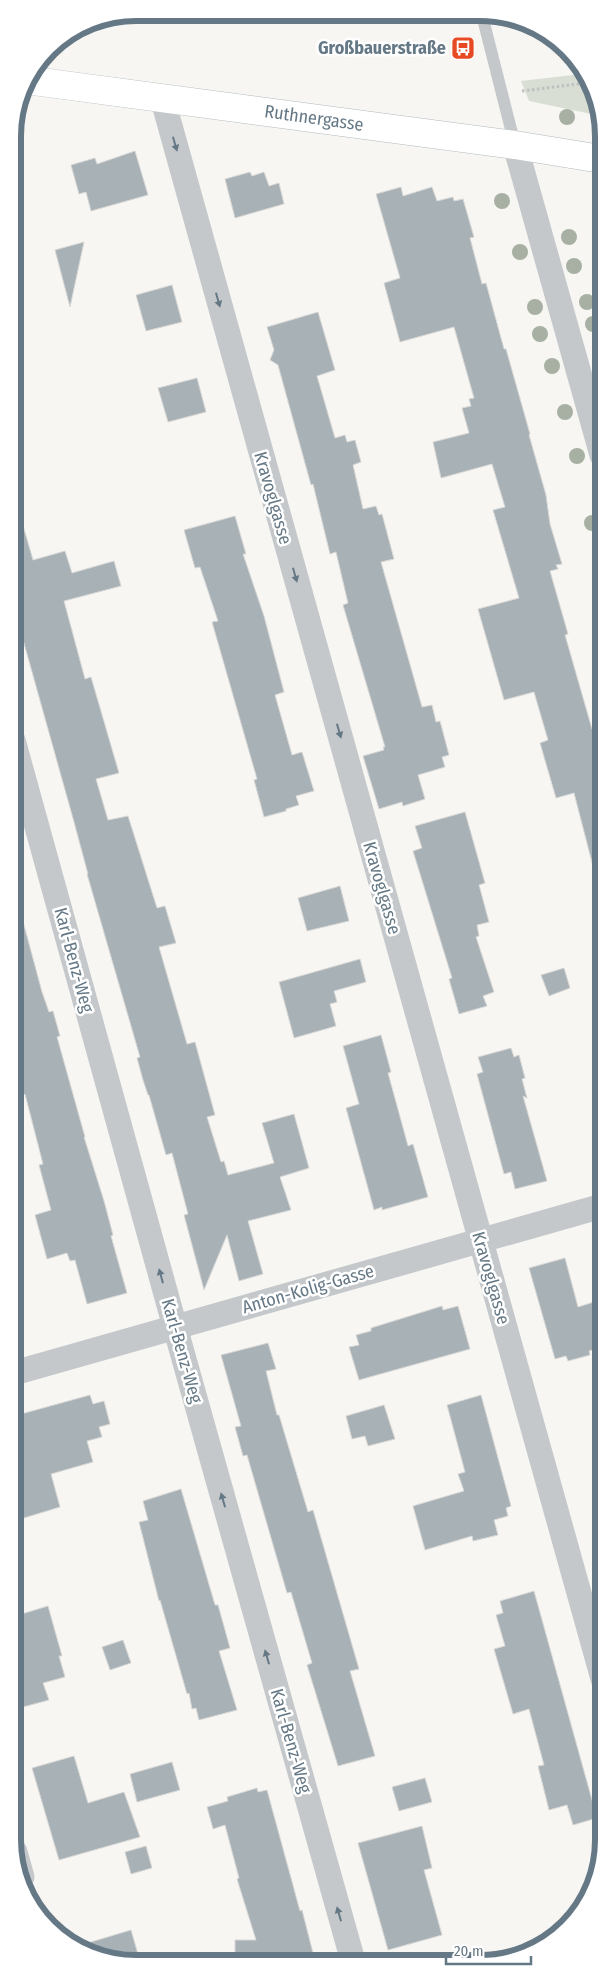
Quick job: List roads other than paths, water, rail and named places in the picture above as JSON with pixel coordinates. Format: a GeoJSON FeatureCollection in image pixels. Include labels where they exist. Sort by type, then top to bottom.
{"type":"FeatureCollection","features":[{"type":"Feature","properties":{"kind":"street","name":"Ruthnergasse"},"geometry":{"type":"LineString","coordinates":[[35,81],[516,145],[595,158]]}},
{"type":"Feature","properties":{"kind":"street","name":"Kravoglgasse"},"geometry":{"type":"LineString","coordinates":[[162,97],[595,1650]]}},
{"type":"Feature","properties":{"kind":"street"},"geometry":{"type":"LineString","coordinates":[[516,145],[595,430]]}},
{"type":"Feature","properties":{"kind":"street","name":"Karl-Benz-Weg"},"geometry":{"type":"LineString","coordinates":[[21,766],[175,1327],[351,1955]]}},
{"type":"Feature","properties":{"kind":"street","name":"Anton-Kolig-Gasse"},"geometry":{"type":"LineString","coordinates":[[21,1371],[595,1208]]}},
{"type":"Feature","properties":{"kind":"lane"},"geometry":{"type":"LineString","coordinates":[[484,21],[516,145]]}},
{"type":"Feature","properties":{"kind":"place","name":"Großbauerstraße"},"geometry":{"type":"Point","coordinates":[463,48]}}]}
